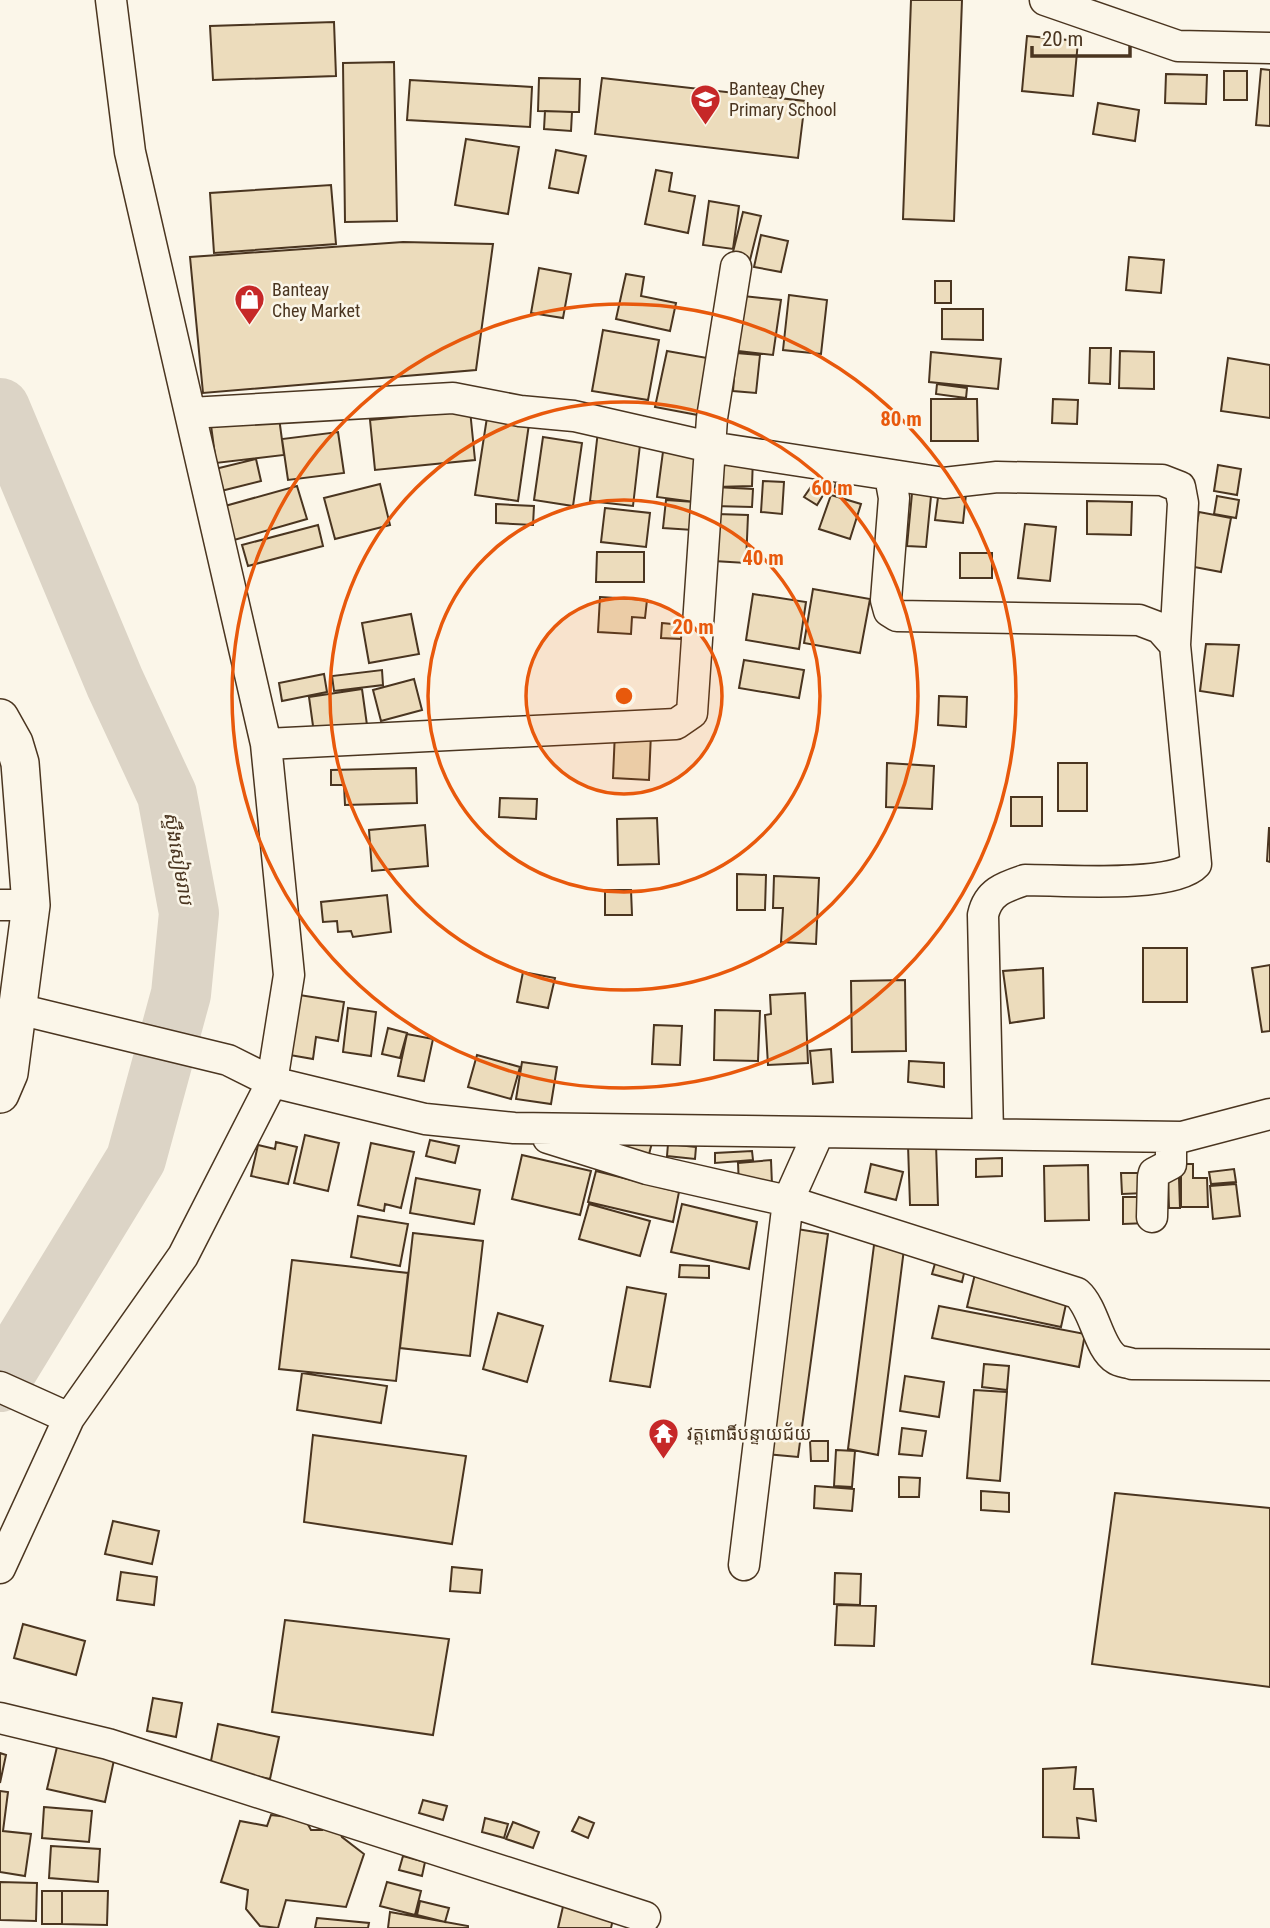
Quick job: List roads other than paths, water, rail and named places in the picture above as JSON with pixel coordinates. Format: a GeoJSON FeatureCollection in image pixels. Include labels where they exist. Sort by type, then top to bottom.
{"type":"FeatureCollection","features":[{"type":"Feature","properties":{"kind":"street"},"geometry":{"type":"LineString","coordinates":[[0,1568],[69,1418],[183,1256],[272,1082],[289,975],[266,744],[130,152],[111,0]]}},
{"type":"Feature","properties":{"kind":"street"},"geometry":{"type":"LineString","coordinates":[[1045,0],[1178,46],[1270,48]]}},
{"type":"Feature","properties":{"kind":"street"},"geometry":{"type":"LineString","coordinates":[[266,744],[676,724],[685,721],[692,713],[710,447],[736,267]]}},
{"type":"Feature","properties":{"kind":"street"},"geometry":{"type":"LineString","coordinates":[[190,413],[453,398],[520,411],[574,416],[710,447],[944,483],[997,477],[1162,480],[1180,487],[1183,503],[1175,645],[1196,864],[1188,873],[1162,879],[1025,880],[1006,886],[986,902],[983,915],[988,1133]]}},
{"type":"Feature","properties":{"kind":"street"},"geometry":{"type":"LineString","coordinates":[[890,476],[894,498],[886,600],[889,611],[897,616],[1139,620],[1160,628],[1175,645]]}},
{"type":"Feature","properties":{"kind":"street"},"geometry":{"type":"LineString","coordinates":[[0,718],[14,743],[10,763],[18,1009],[9,1073],[0,1094]]}},
{"type":"Feature","properties":{"kind":"street"},"geometry":{"type":"LineString","coordinates":[[18,1009],[228,1060],[272,1082],[425,1119],[514,1128],[1171,1137],[1202,1133],[1270,1114]]}},
{"type":"Feature","properties":{"kind":"street"},"geometry":{"type":"LineString","coordinates":[[514,1128],[647,1169],[788,1201],[1077,1293],[1087,1302],[1105,1344],[1115,1359],[1143,1364],[1270,1365]]}},
{"type":"Feature","properties":{"kind":"street"},"geometry":{"type":"LineString","coordinates":[[744,1565],[788,1201],[818,1134]]}},
{"type":"Feature","properties":{"kind":"street"},"geometry":{"type":"LineString","coordinates":[[1152,1217],[1153,1177],[1171,1164],[1171,1137]]}},
{"type":"Feature","properties":{"kind":"street"},"geometry":{"type":"LineString","coordinates":[[0,1387],[69,1418]]}},
{"type":"Feature","properties":{"kind":"street"},"geometry":{"type":"LineString","coordinates":[[0,1718],[107,1744],[645,1917]]}},
{"type":"Feature","properties":{"kind":"waterway","name":"ស្ទឹងសៀមរាប"},"geometry":{"type":"LineString","coordinates":[[0,408],[115,683],[167,795],[189,913],[181,994],[136,1159],[0,1382]]}},
{"type":"Feature","properties":{"kind":"place","name":"Banteay Chey Primary School"},"geometry":{"type":"Point","coordinates":[706,126]}},
{"type":"Feature","properties":{"kind":"place","name":"Banteay Chey Market"},"geometry":{"type":"Point","coordinates":[249,327]}},
{"type":"Feature","properties":{"kind":"place","name":"វត្តពោធិ៍បន្ទាយជ័យ"},"geometry":{"type":"Point","coordinates":[664,1461]}}]}
